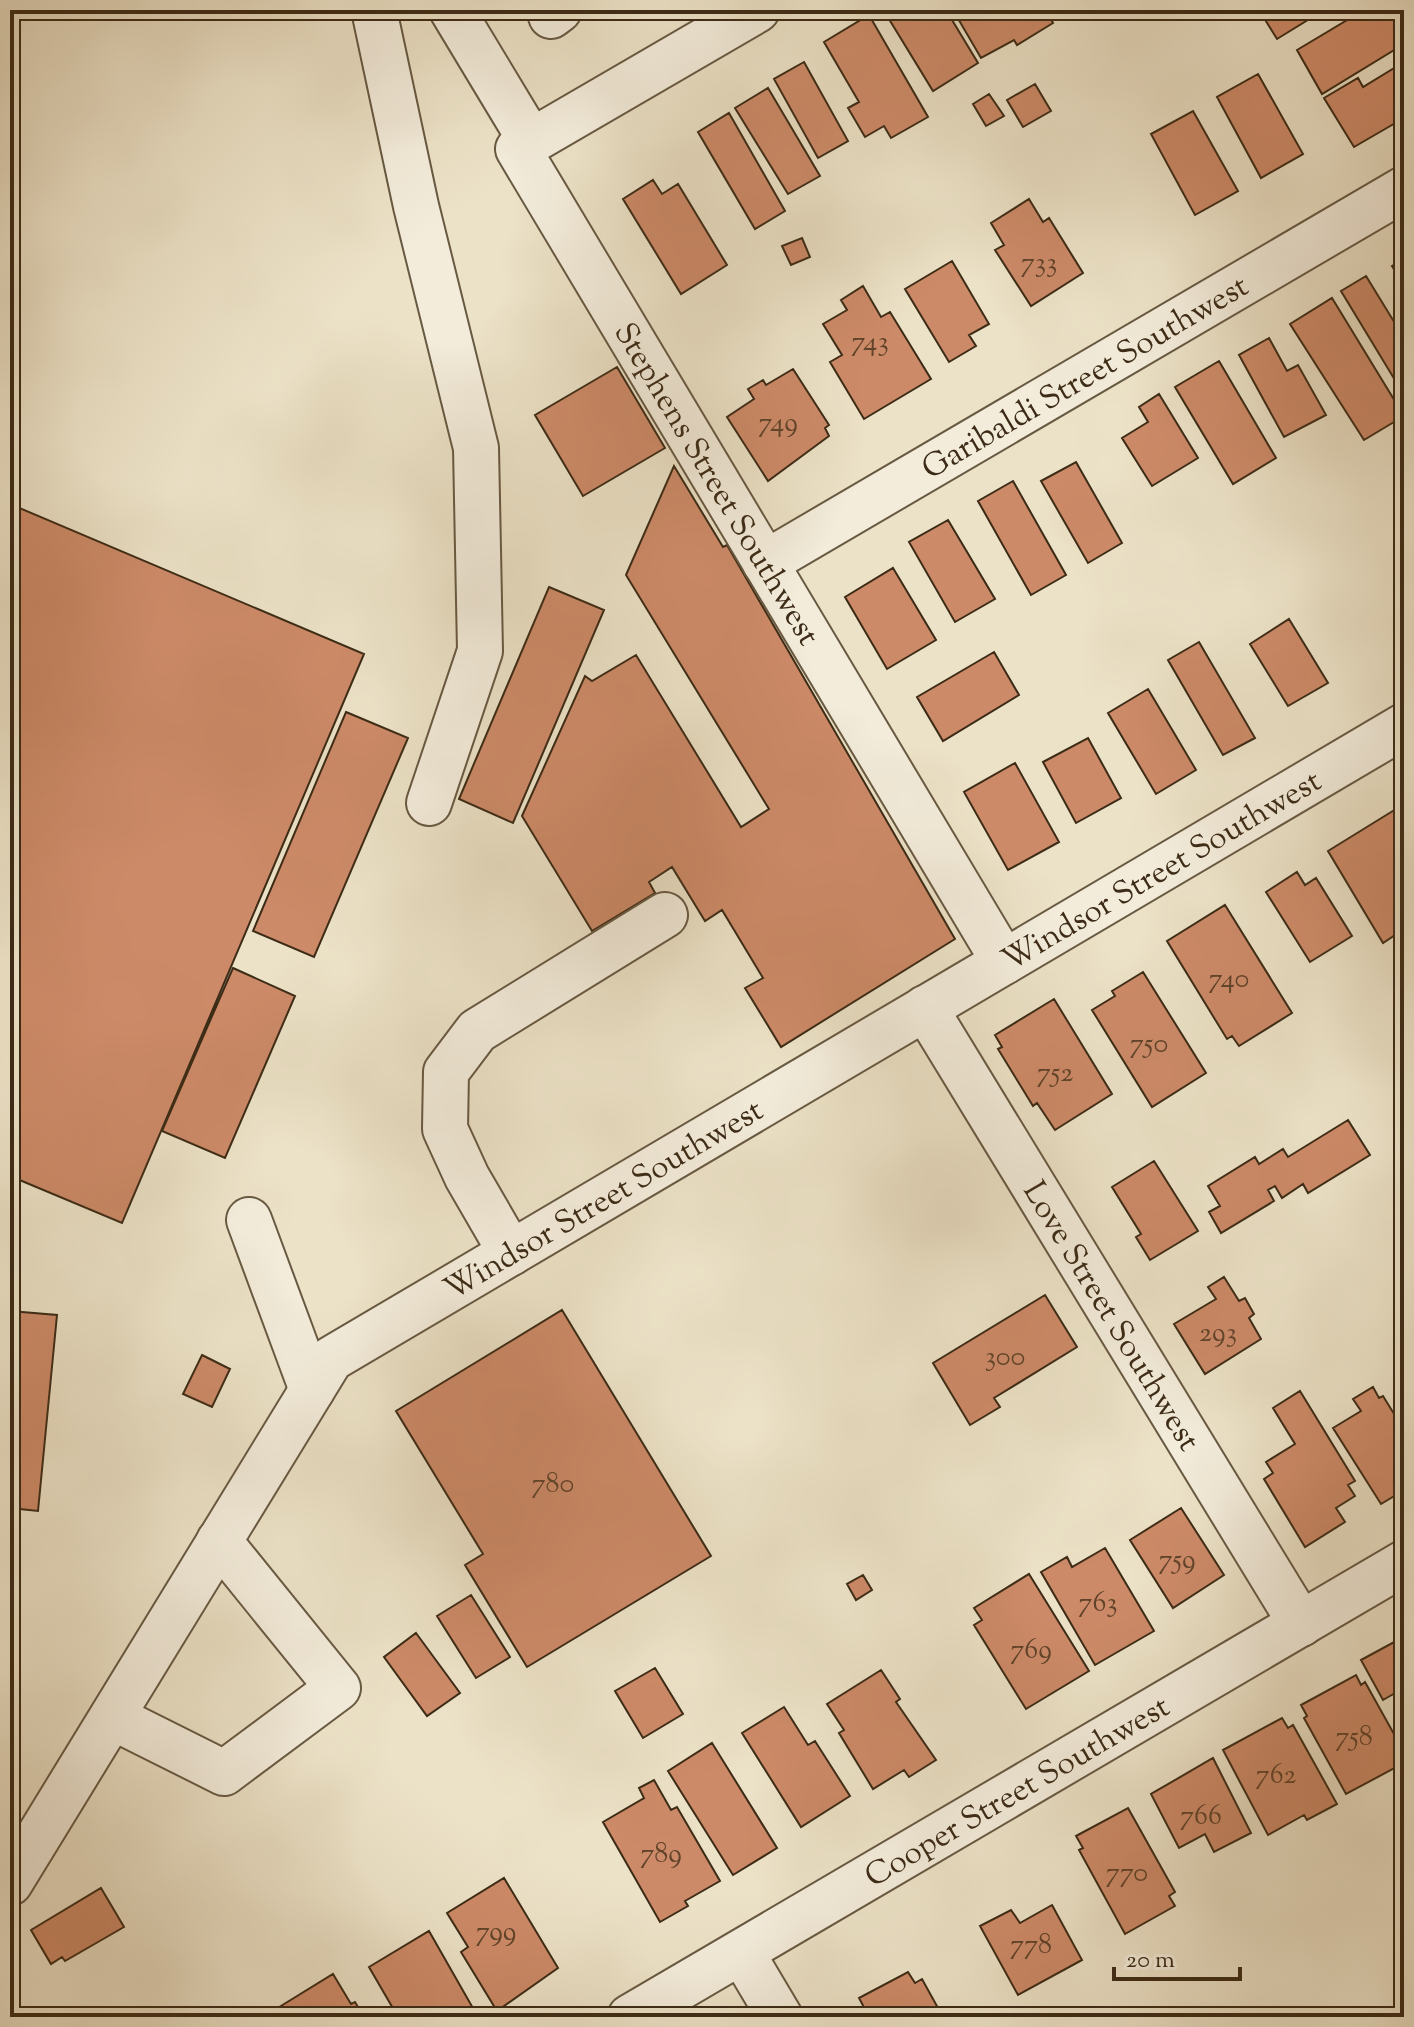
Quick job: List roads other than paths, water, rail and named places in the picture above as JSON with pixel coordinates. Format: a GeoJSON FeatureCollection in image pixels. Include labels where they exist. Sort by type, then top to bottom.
{"type":"FeatureCollection","features":[{"type":"Feature","properties":{"kind":"street"},"geometry":{"type":"LineString","coordinates":[[374,10],[416,206],[476,448],[480,651],[429,803]]}},
{"type":"Feature","properties":{"kind":"street","name":"Stephens Street Southwest"},"geometry":{"type":"LineString","coordinates":[[452,10],[524,145],[765,563],[1004,962]]}},
{"type":"Feature","properties":{"kind":"street"},"geometry":{"type":"LineString","coordinates":[[524,145],[757,10]]}},
{"type":"Feature","properties":{"kind":"street","name":"Garibaldi Street Southwest"},"geometry":{"type":"LineString","coordinates":[[765,563],[1404,189]]}},
{"type":"Feature","properties":{"kind":"street","name":"Windsor Street Southwest"},"geometry":{"type":"LineString","coordinates":[[10,1883],[331,1359],[1404,726]]}},
{"type":"Feature","properties":{"kind":"street"},"geometry":{"type":"LineString","coordinates":[[511,1253],[467,1177],[445,1129],[446,1072],[477,1031],[665,915]]}},
{"type":"Feature","properties":{"kind":"street","name":"Love Street Southwest"},"geometry":{"type":"LineString","coordinates":[[925,1008],[1301,1624]]}},
{"type":"Feature","properties":{"kind":"street"},"geometry":{"type":"LineString","coordinates":[[249,1220],[312,1390]]}},
{"type":"Feature","properties":{"kind":"street"},"geometry":{"type":"LineString","coordinates":[[112,1717],[224,1773],[338,1688],[219,1541]]}},
{"type":"Feature","properties":{"kind":"street","name":"Cooper Street Southwest"},"geometry":{"type":"LineString","coordinates":[[630,2017],[1404,1563]]}},
{"type":"Feature","properties":{"kind":"street"},"geometry":{"type":"LineString","coordinates":[[742,1953],[780,2017]]}}]}
